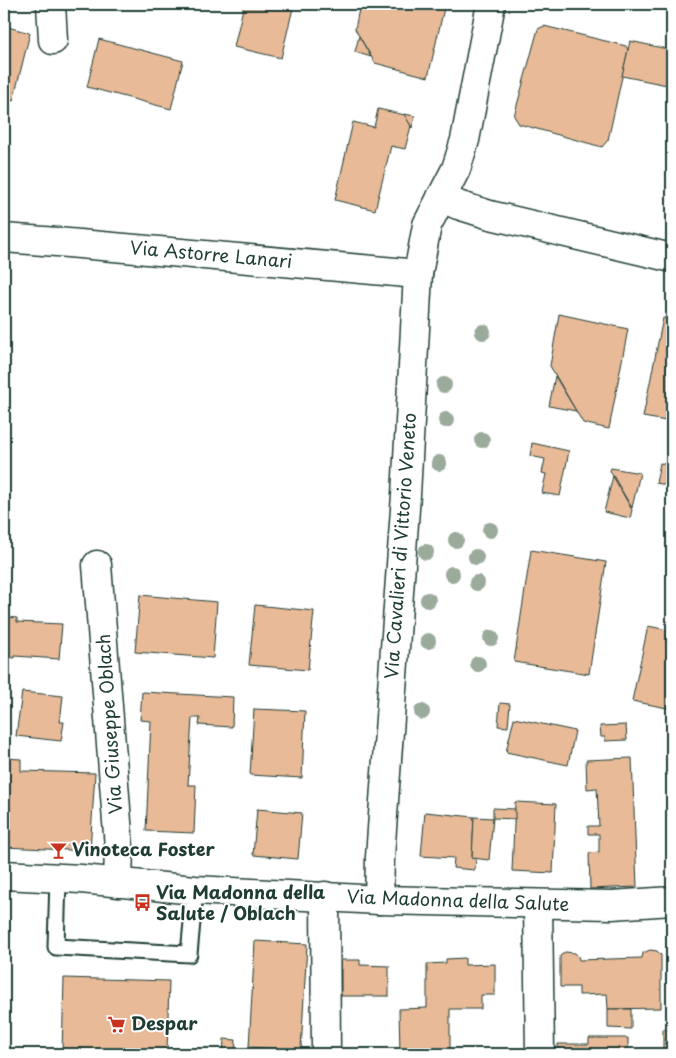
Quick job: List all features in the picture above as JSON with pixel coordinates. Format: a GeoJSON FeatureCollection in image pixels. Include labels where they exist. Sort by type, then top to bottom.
{"type":"FeatureCollection","features":[{"type":"Feature","properties":{"kind":"street"},"geometry":{"type":"LineString","coordinates":[[51,4],[53,40]]}},
{"type":"Feature","properties":{"kind":"street","name":"Via Cavalieri di Vittorio Veneto"},"geometry":{"type":"LineString","coordinates":[[379,900],[381,838],[406,495],[418,274],[427,225],[456,169],[465,140],[491,4]]}},
{"type":"Feature","properties":{"kind":"street"},"geometry":{"type":"LineString","coordinates":[[441,197],[458,205],[490,215],[672,258]]}},
{"type":"Feature","properties":{"kind":"street","name":"Via Astorre Lanari"},"geometry":{"type":"LineString","coordinates":[[4,238],[418,274]]}},
{"type":"Feature","properties":{"kind":"street","name":"Via Giuseppe Oblach"},"geometry":{"type":"LineString","coordinates":[[97,565],[119,847],[118,883]]}},
{"type":"Feature","properties":{"kind":"street","name":"Via Madonna della Salute"},"geometry":{"type":"LineString","coordinates":[[4,874],[195,890],[379,900],[612,905],[672,901]]}},
{"type":"Feature","properties":{"kind":"street"},"geometry":{"type":"LineString","coordinates":[[325,896],[326,1054]]}},
{"type":"Feature","properties":{"kind":"street"},"geometry":{"type":"LineString","coordinates":[[538,904],[540,1054]]}},
{"type":"Feature","properties":{"kind":"lane"},"geometry":{"type":"LineString","coordinates":[[58,878],[56,947],[190,954],[195,890]]}},
{"type":"Feature","properties":{"kind":"building"},"geometry":{"type":"Polygon","coordinates":[[[244,4],[294,4],[281,58],[234,47],[244,4]]]}},
{"type":"Feature","properties":{"kind":"building"},"geometry":{"type":"Polygon","coordinates":[[[360,4],[445,4],[428,77],[375,63],[355,29],[360,4]]]}},
{"type":"Feature","properties":{"kind":"building"},"geometry":{"type":"Polygon","coordinates":[[[4,26],[30,33],[13,101],[4,99],[4,26]]]}},
{"type":"Feature","properties":{"kind":"building"},"geometry":{"type":"Polygon","coordinates":[[[544,26],[626,46],[628,50],[608,140],[602,147],[519,124],[514,116],[538,29],[544,26]]]}},
{"type":"Feature","properties":{"kind":"building"},"geometry":{"type":"Polygon","coordinates":[[[359,36],[371,57],[355,52],[359,36]]]}},
{"type":"Feature","properties":{"kind":"building"},"geometry":{"type":"Polygon","coordinates":[[[99,39],[183,61],[171,109],[87,87],[99,39]]]}},
{"type":"Feature","properties":{"kind":"building"},"geometry":{"type":"Polygon","coordinates":[[[630,41],[672,50],[672,86],[622,76],[630,41]]]}},
{"type":"Feature","properties":{"kind":"building"},"geometry":{"type":"Polygon","coordinates":[[[378,109],[405,115],[411,126],[405,149],[391,146],[375,210],[335,200],[353,122],[374,127],[378,109]]]}},
{"type":"Feature","properties":{"kind":"building"},"geometry":{"type":"Polygon","coordinates":[[[404,114],[415,116],[412,128],[411,126],[404,114]]]}},
{"type":"Feature","properties":{"kind":"building"},"geometry":{"type":"Polygon","coordinates":[[[559,314],[628,329],[609,429],[583,423],[550,366],[559,314]]]}},
{"type":"Feature","properties":{"kind":"building"},"geometry":{"type":"Polygon","coordinates":[[[663,318],[672,319],[672,422],[643,417],[663,318]]]}},
{"type":"Feature","properties":{"kind":"building"},"geometry":{"type":"Polygon","coordinates":[[[555,376],[576,411],[549,406],[555,376]]]}},
{"type":"Feature","properties":{"kind":"building"},"geometry":{"type":"Polygon","coordinates":[[[532,443],[569,451],[560,496],[542,493],[546,474],[542,473],[545,459],[530,456],[532,443]]]}},
{"type":"Feature","properties":{"kind":"building"},"geometry":{"type":"Polygon","coordinates":[[[660,463],[672,465],[672,486],[656,483],[660,463]]]}},
{"type":"Feature","properties":{"kind":"building"},"geometry":{"type":"Polygon","coordinates":[[[611,468],[640,473],[632,508],[610,471],[611,468]]]}},
{"type":"Feature","properties":{"kind":"building"},"geometry":{"type":"Polygon","coordinates":[[[613,476],[632,510],[630,518],[604,512],[613,476]]]}},
{"type":"Feature","properties":{"kind":"building"},"geometry":{"type":"Polygon","coordinates":[[[531,550],[606,562],[589,674],[514,662],[531,550]]]}},
{"type":"Feature","properties":{"kind":"building"},"geometry":{"type":"Polygon","coordinates":[[[140,595],[217,602],[213,658],[135,652],[140,595]]]}},
{"type":"Feature","properties":{"kind":"building"},"geometry":{"type":"Polygon","coordinates":[[[255,605],[314,611],[308,670],[249,665],[255,605]]]}},
{"type":"Feature","properties":{"kind":"building"},"geometry":{"type":"Polygon","coordinates":[[[4,616],[7,617],[6,640],[4,640],[4,616]]]}},
{"type":"Feature","properties":{"kind":"building"},"geometry":{"type":"Polygon","coordinates":[[[7,617],[17,618],[17,622],[62,624],[59,659],[5,657],[7,617]]]}},
{"type":"Feature","properties":{"kind":"building"},"geometry":{"type":"Polygon","coordinates":[[[648,626],[672,631],[672,709],[632,701],[648,626]]]}},
{"type":"Feature","properties":{"kind":"building"},"geometry":{"type":"Polygon","coordinates":[[[22,692],[63,696],[60,722],[64,722],[61,741],[16,736],[22,692]]]}},
{"type":"Feature","properties":{"kind":"building"},"geometry":{"type":"Polygon","coordinates":[[[142,692],[233,697],[232,727],[199,725],[200,718],[192,718],[188,785],[196,785],[194,833],[146,831],[151,721],[140,720],[142,692]]]}},
{"type":"Feature","properties":{"kind":"building"},"geometry":{"type":"Polygon","coordinates":[[[500,703],[510,704],[508,727],[498,726],[500,703]]]}},
{"type":"Feature","properties":{"kind":"building"},"geometry":{"type":"Polygon","coordinates":[[[254,709],[305,711],[302,778],[250,775],[254,709]]]}},
{"type":"Feature","properties":{"kind":"building"},"geometry":{"type":"Polygon","coordinates":[[[514,718],[575,731],[568,765],[506,752],[514,718]]]}},
{"type":"Feature","properties":{"kind":"building"},"geometry":{"type":"Polygon","coordinates":[[[626,725],[627,740],[605,741],[605,737],[601,737],[600,726],[626,725]]]}},
{"type":"Feature","properties":{"kind":"building"},"geometry":{"type":"Polygon","coordinates":[[[4,758],[21,759],[21,771],[95,773],[90,851],[4,847],[4,758]]]}},
{"type":"Feature","properties":{"kind":"building"},"geometry":{"type":"Polygon","coordinates":[[[632,758],[637,887],[590,889],[589,853],[599,852],[599,834],[588,834],[588,826],[599,826],[597,788],[587,789],[586,760],[632,758]]]}},
{"type":"Feature","properties":{"kind":"building"},"geometry":{"type":"Polygon","coordinates":[[[515,802],[556,804],[553,873],[512,871],[515,802]]]}},
{"type":"Feature","properties":{"kind":"building"},"geometry":{"type":"Polygon","coordinates":[[[493,808],[515,809],[515,819],[493,818],[493,808]]]}},
{"type":"Feature","properties":{"kind":"building"},"geometry":{"type":"Polygon","coordinates":[[[257,809],[302,813],[298,859],[253,855],[257,809]]]}},
{"type":"Feature","properties":{"kind":"building"},"geometry":{"type":"Polygon","coordinates":[[[425,812],[474,817],[472,858],[476,859],[475,870],[453,868],[454,858],[421,856],[425,812]]]}},
{"type":"Feature","properties":{"kind":"building"},"geometry":{"type":"Polygon","coordinates":[[[474,817],[493,818],[489,860],[472,858],[474,817]]]}},
{"type":"Feature","properties":{"kind":"building"},"geometry":{"type":"Polygon","coordinates":[[[255,941],[307,944],[301,1050],[249,1047],[255,941]]]}},
{"type":"Feature","properties":{"kind":"building"},"geometry":{"type":"Polygon","coordinates":[[[650,950],[657,951],[661,955],[661,1008],[608,1009],[607,994],[579,995],[579,987],[560,987],[560,956],[565,952],[575,953],[579,960],[642,958],[643,953],[650,950]]]}},
{"type":"Feature","properties":{"kind":"building"},"geometry":{"type":"Polygon","coordinates":[[[465,958],[465,965],[495,964],[495,995],[481,995],[481,1009],[450,1009],[450,1054],[400,1054],[399,1009],[427,1008],[427,964],[446,963],[446,959],[465,958]]]}},
{"type":"Feature","properties":{"kind":"building"},"geometry":{"type":"Polygon","coordinates":[[[341,960],[360,960],[360,965],[389,966],[389,996],[341,996],[341,960]]]}},
{"type":"Feature","properties":{"kind":"building"},"geometry":{"type":"Polygon","coordinates":[[[64,978],[169,981],[167,1054],[62,1054],[64,978]]]}},
{"type":"Feature","properties":{"kind":"building"},"geometry":{"type":"Polygon","coordinates":[[[608,1009],[631,1009],[631,1029],[608,1028],[608,1009]]]}},
{"type":"Feature","properties":{"kind":"building"},"geometry":{"type":"Polygon","coordinates":[[[663,1029],[672,1029],[672,1049],[663,1050],[663,1029]]]}},
{"type":"Feature","properties":{"kind":"building"},"geometry":{"type":"Polygon","coordinates":[[[589,1038],[628,1038],[628,1054],[558,1054],[558,1044],[589,1044],[589,1038]]]}},
{"type":"Feature","properties":{"kind":"building"},"geometry":{"type":"Polygon","coordinates":[[[224,1039],[236,1040],[235,1054],[223,1054],[224,1039]]]}},
{"type":"Feature","properties":{"kind":"place","name":"Vinoteca Foster"},"geometry":{"type":"Point","coordinates":[58,850]}},
{"type":"Feature","properties":{"kind":"place","name":"Via Madonna della Salute / Oblach"},"geometry":{"type":"Point","coordinates":[142,903]}},
{"type":"Feature","properties":{"kind":"place","name":"Despar"},"geometry":{"type":"Point","coordinates":[117,1024]}}]}
